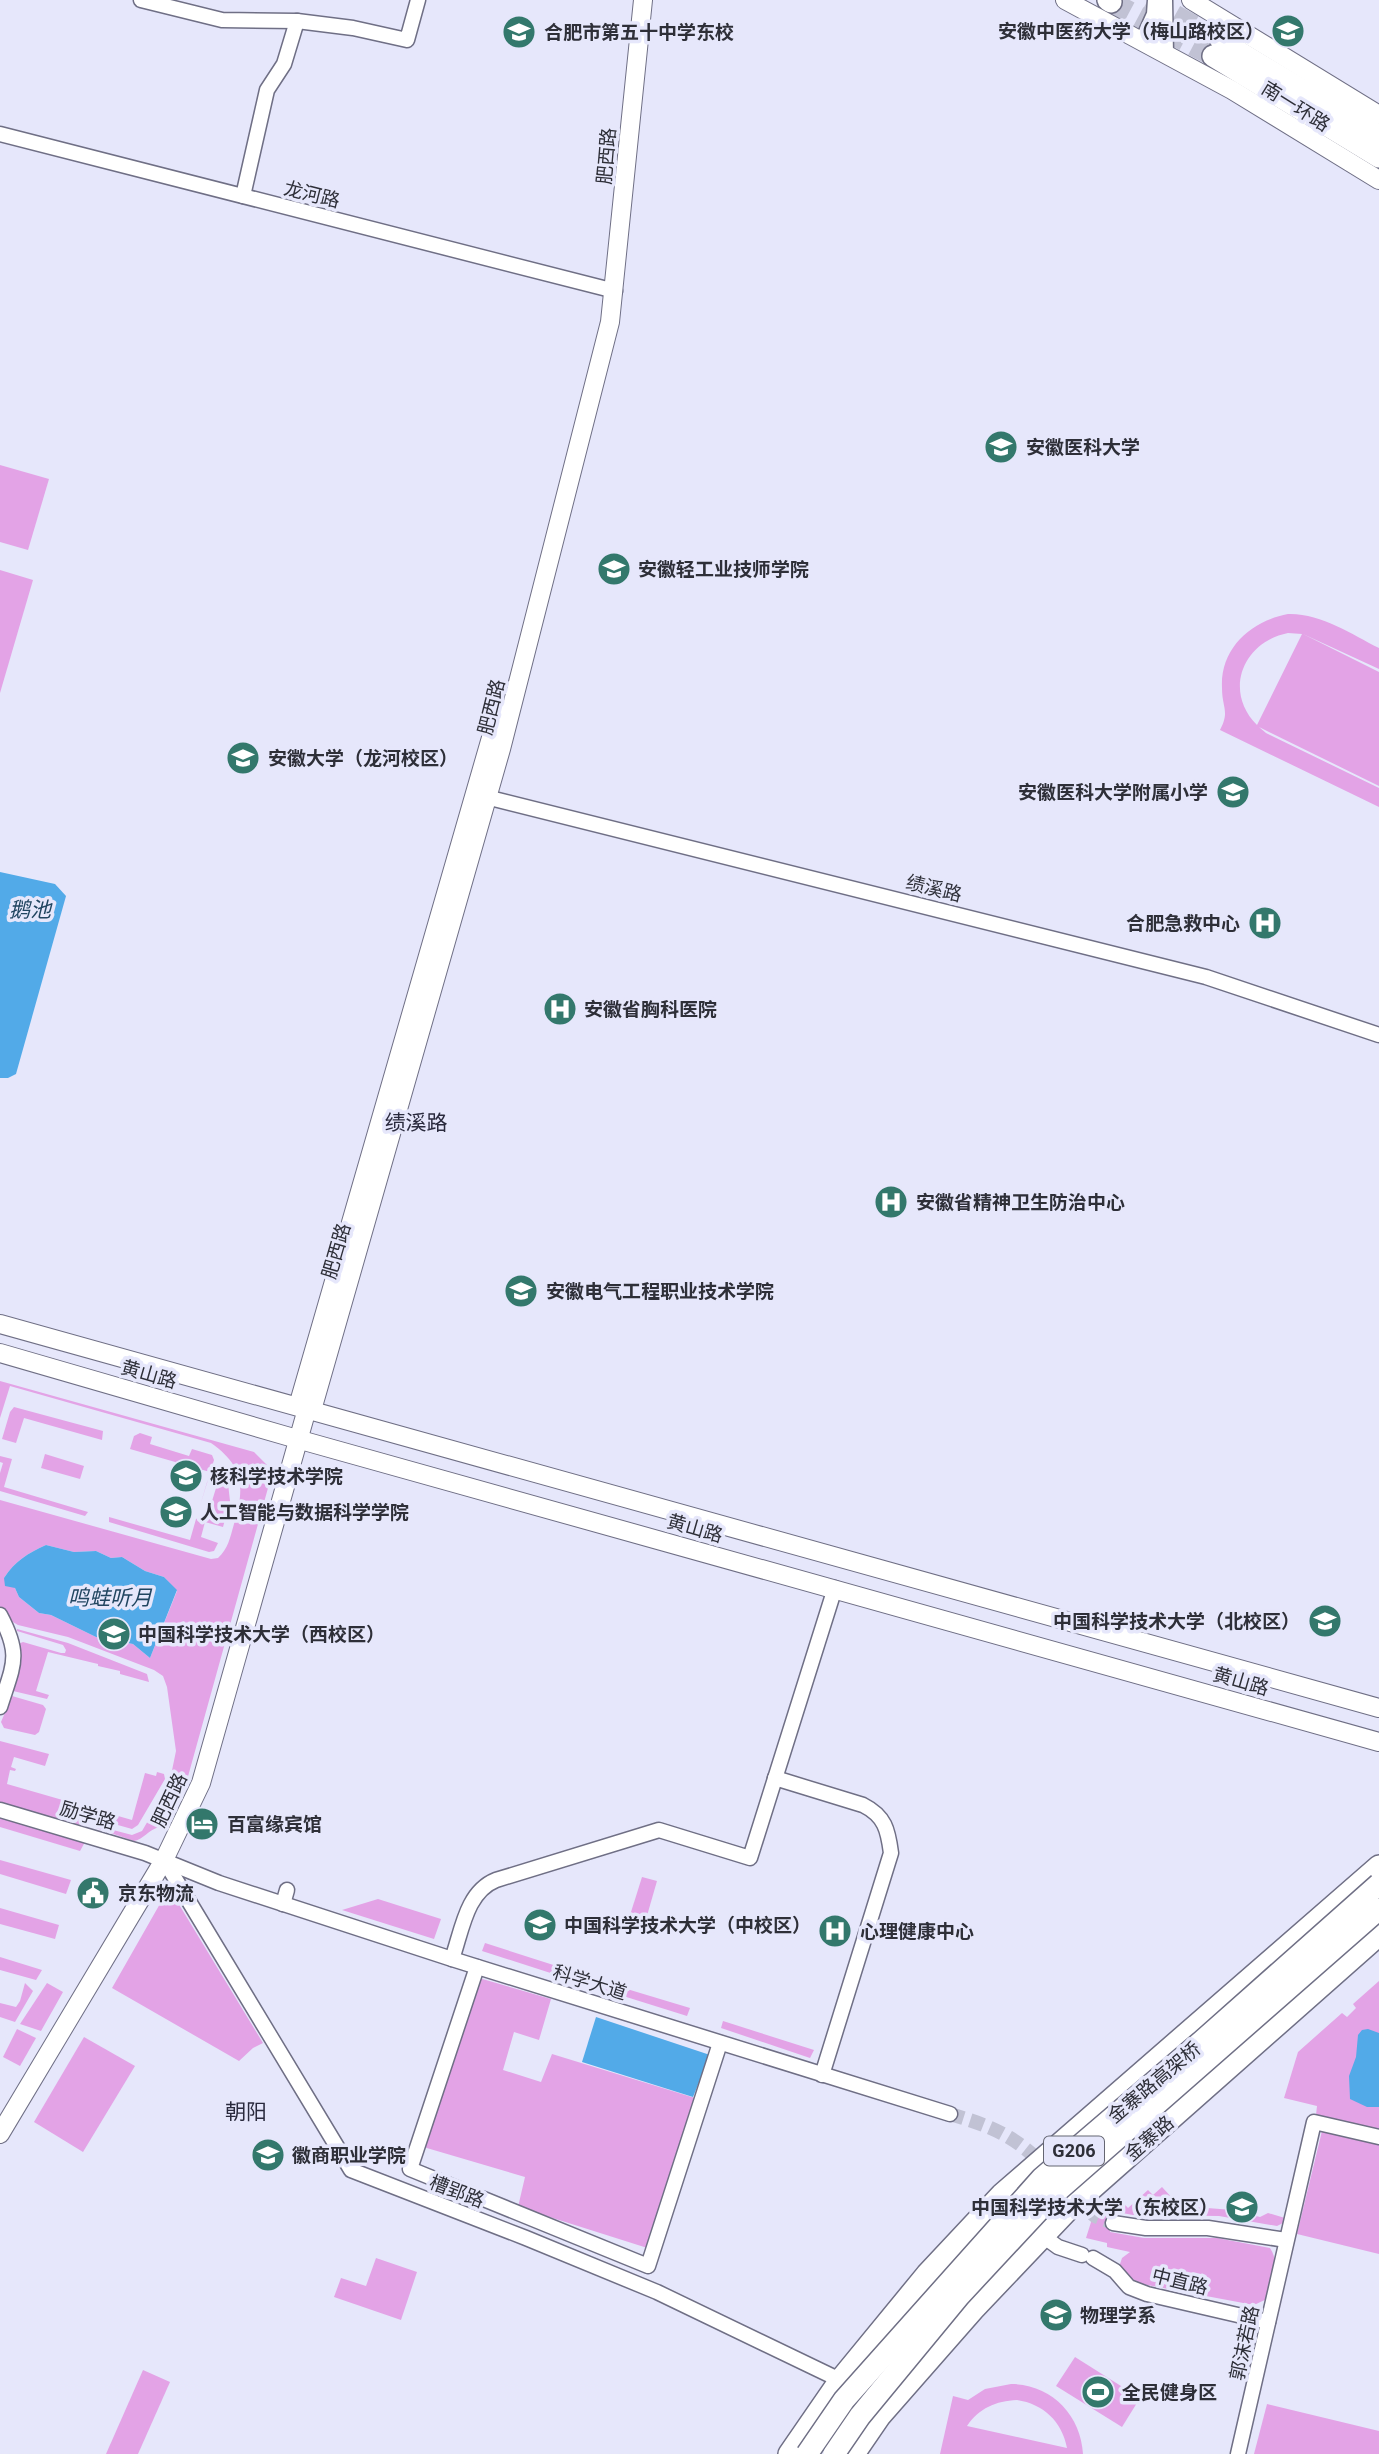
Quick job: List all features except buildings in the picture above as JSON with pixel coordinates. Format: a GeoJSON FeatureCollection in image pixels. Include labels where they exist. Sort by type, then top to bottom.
{"type":"FeatureCollection","features":[{"type":"Feature","properties":{"kind":"highway","name":"南一环路"},"geometry":{"type":"LineString","coordinates":[[1379,136],[1217,48],[1379,157]]}},
{"type":"Feature","properties":{"kind":"highway"},"geometry":{"type":"LineString","coordinates":[[789,2454],[840,2380],[927,2274],[1002,2194],[1379,1866]]}},
{"type":"Feature","properties":{"kind":"highway","name":"金寨路高架桥"},"geometry":{"type":"LineString","coordinates":[[807,2454],[844,2400],[1042,2178],[1379,1884]]}},
{"type":"Feature","properties":{"kind":"highway","name":"金寨路高架桥"},"geometry":{"type":"LineString","coordinates":[[834,2454],[860,2416],[959,2296],[1055,2193],[1379,1909]]}},
{"type":"Feature","properties":{"kind":"highway","name":"金寨路"},"geometry":{"type":"LineString","coordinates":[[854,2454],[880,2416],[1041,2236],[1379,1935]]}},
{"type":"Feature","properties":{"kind":"main road","name":"肥西路"},"geometry":{"type":"LineString","coordinates":[[610,290],[632,0]]}},
{"type":"Feature","properties":{"kind":"main road","name":"肥西路"},"geometry":{"type":"LineString","coordinates":[[0,2134],[164,1860],[204,1774],[481,796],[598,369],[610,290],[643,0]]}},
{"type":"Feature","properties":{"kind":"main road"},"geometry":{"type":"LineString","coordinates":[[1065,0],[1232,90],[1379,180]]}},
{"type":"Feature","properties":{"kind":"main road"},"geometry":{"type":"LineString","coordinates":[[1191,0],[1379,114]]}},
{"type":"Feature","properties":{"kind":"main road","name":"黄山路"},"geometry":{"type":"LineString","coordinates":[[0,1324],[1379,1707]]}},
{"type":"Feature","properties":{"kind":"main road","name":"黄山路"},"geometry":{"type":"LineString","coordinates":[[0,1353],[297,1439],[1379,1742]]}},
{"type":"Feature","properties":{"kind":"street"},"geometry":{"type":"LineString","coordinates":[[141,0],[222,20],[297,21],[353,28],[407,40],[418,0]]}},
{"type":"Feature","properties":{"kind":"street"},"geometry":{"type":"LineString","coordinates":[[1142,41],[1154,13],[1155,0]]}},
{"type":"Feature","properties":{"kind":"street"},"geometry":{"type":"LineString","coordinates":[[1165,0],[1166,54]]}},
{"type":"Feature","properties":{"kind":"street"},"geometry":{"type":"LineString","coordinates":[[243,196],[267,90],[284,64],[297,21]]}},
{"type":"Feature","properties":{"kind":"street","name":"龙河路"},"geometry":{"type":"LineString","coordinates":[[0,134],[610,290]]}},
{"type":"Feature","properties":{"kind":"street","name":"绩溪路"},"geometry":{"type":"LineString","coordinates":[[481,796],[1206,977],[1379,1035]]}},
{"type":"Feature","properties":{"kind":"street"},"geometry":{"type":"LineString","coordinates":[[452,1959],[474,1896],[484,1885],[496,1880],[659,1830],[750,1858],[835,1588]]}},
{"type":"Feature","properties":{"kind":"street"},"geometry":{"type":"LineString","coordinates":[[0,1615],[12,1642],[15,1657],[0,1707]]}},
{"type":"Feature","properties":{"kind":"street"},"geometry":{"type":"LineString","coordinates":[[775,1779],[863,1805],[875,1811],[887,1826],[891,1853],[822,2075]]}},
{"type":"Feature","properties":{"kind":"street","name":"励学路"},"geometry":{"type":"LineString","coordinates":[[0,1810],[164,1860],[219,1883]]}},
{"type":"Feature","properties":{"kind":"street","name":"槽郢路"},"geometry":{"type":"LineString","coordinates":[[164,1860],[351,2170],[657,2292],[840,2380]]}},
{"type":"Feature","properties":{"kind":"street","name":"科学大道"},"geometry":{"type":"LineString","coordinates":[[219,1883],[285,1897],[452,1959],[950,2114]]}},
{"type":"Feature","properties":{"kind":"street"},"geometry":{"type":"LineString","coordinates":[[477,1967],[410,2169],[648,2266],[720,2043]]}},
{"type":"Feature","properties":{"kind":"street","name":"郭沫若路"},"geometry":{"type":"LineString","coordinates":[[1238,2454],[1314,2122],[1379,2137]]}},
{"type":"Feature","properties":{"kind":"street"},"geometry":{"type":"LineString","coordinates":[[1002,2194],[1041,2236]]}},
{"type":"Feature","properties":{"kind":"street"},"geometry":{"type":"LineString","coordinates":[[1113,2223],[1146,2228],[1208,2228],[1286,2240]]}},
{"type":"Feature","properties":{"kind":"street","name":"中直路"},"geometry":{"type":"LineString","coordinates":[[1041,2236],[1058,2247],[1088,2257],[1115,2271],[1129,2287],[1147,2294],[1268,2322]]}},
{"type":"Feature","properties":{"kind":"shaded area"},"geometry":{"type":"Polygon","coordinates":[[[0,465],[49,479],[28,550],[0,542],[0,465]]]}},
{"type":"Feature","properties":{"kind":"shaded area"},"geometry":{"type":"Polygon","coordinates":[[[0,570],[33,580],[0,693],[0,570]]]}},
{"type":"Feature","properties":{"kind":"shaded area"},"geometry":{"type":"Polygon","coordinates":[[[1288,614],[1312,617],[1335,625],[1379,648],[1379,669],[1303,634],[1379,672],[1379,786],[1259,727],[1266,733],[1379,788],[1379,807],[1220,730],[1225,714],[1222,688],[1226,661],[1232,649],[1250,630],[1288,614]],[[1288,633],[1272,638],[1259,646],[1249,657],[1240,683],[1241,698],[1257,725],[1302,634],[1288,633]]]}},
{"type":"Feature","properties":{"kind":"shaded area"},"geometry":{"type":"Polygon","coordinates":[[[0,1381],[254,1452],[268,1466],[268,1488],[187,1780],[159,1827],[134,1841],[96,1828],[98,1826],[132,1835],[142,1831],[169,1785],[176,1751],[163,1676],[154,1670],[68,1637],[18,1625],[6,1618],[0,1606],[0,1500],[211,1559],[218,1558],[226,1547],[238,1511],[240,1489],[236,1469],[211,1443],[10,1386],[0,1418],[0,1381]],[[46,1545],[22,1558],[4,1578],[15,1588],[19,1597],[39,1613],[51,1615],[96,1637],[133,1644],[150,1658],[177,1591],[164,1577],[145,1571],[122,1557],[111,1558],[96,1551],[74,1552],[46,1545]]]}},
{"type":"Feature","properties":{"kind":"shaded area"},"geometry":{"type":"Polygon","coordinates":[[[14,1407],[103,1431],[102,1440],[24,1418],[16,1443],[2,1439],[14,1407]]]}},
{"type":"Feature","properties":{"kind":"shaded area"},"geometry":{"type":"Polygon","coordinates":[[[140,1433],[152,1437],[150,1444],[189,1456],[192,1449],[212,1455],[214,1460],[200,1506],[210,1472],[130,1449],[134,1436],[140,1433]]]}},
{"type":"Feature","properties":{"kind":"shaded area"},"geometry":{"type":"Polygon","coordinates":[[[45,1454],[84,1466],[80,1479],[41,1468],[45,1454]]]}},
{"type":"Feature","properties":{"kind":"shaded area"},"geometry":{"type":"Polygon","coordinates":[[[0,1456],[12,1459],[4,1487],[88,1512],[85,1516],[0,1491],[3,1463],[0,1462],[0,1456]]]}},
{"type":"Feature","properties":{"kind":"shaded area"},"geometry":{"type":"Polygon","coordinates":[[[221,1472],[227,1475],[230,1501],[223,1527],[205,1522],[201,1537],[218,1543],[214,1551],[209,1552],[109,1522],[109,1517],[190,1540],[196,1519],[208,1514],[221,1472]]]}},
{"type":"Feature","properties":{"kind":"shaded area"},"geometry":{"type":"Polygon","coordinates":[[[17,1629],[68,1643],[147,1674],[149,1682],[120,1674],[120,1671],[98,1664],[48,1652],[36,1691],[49,1695],[47,1699],[13,1691],[19,1656],[18,1644],[23,1642],[61,1653],[66,1650],[63,1645],[17,1629]]]}},
{"type":"Feature","properties":{"kind":"shaded area"},"geometry":{"type":"Polygon","coordinates":[[[12,1696],[43,1705],[46,1709],[39,1732],[35,1735],[4,1728],[1,1722],[12,1696]]]}},
{"type":"Feature","properties":{"kind":"shaded area"},"geometry":{"type":"Polygon","coordinates":[[[0,1741],[49,1754],[45,1766],[14,1757],[11,1767],[16,1769],[10,1770],[7,1784],[132,1820],[145,1773],[156,1776],[157,1772],[164,1774],[165,1779],[138,1825],[132,1829],[93,1818],[84,1826],[0,1803],[0,1741]]]}},
{"type":"Feature","properties":{"kind":"shaded area"},"geometry":{"type":"Polygon","coordinates":[[[0,1815],[85,1842],[80,1851],[0,1827],[0,1815]]]}},
{"type":"Feature","properties":{"kind":"shaded area"},"geometry":{"type":"Polygon","coordinates":[[[0,1860],[71,1880],[66,1894],[0,1874],[0,1860]]]}},
{"type":"Feature","properties":{"kind":"shaded area"},"geometry":{"type":"Polygon","coordinates":[[[642,1877],[657,1881],[642,1933],[626,1928],[642,1877]]]}},
{"type":"Feature","properties":{"kind":"shaded area"},"geometry":{"type":"Polygon","coordinates":[[[169,1888],[263,2043],[239,2061],[112,1988],[169,1888]]]}},
{"type":"Feature","properties":{"kind":"shaded area"},"geometry":{"type":"Polygon","coordinates":[[[378,1899],[441,1919],[434,1939],[342,1910],[378,1899]]]}},
{"type":"Feature","properties":{"kind":"shaded area"},"geometry":{"type":"Polygon","coordinates":[[[0,1908],[59,1925],[55,1939],[0,1924],[0,1908]]]}},
{"type":"Feature","properties":{"kind":"shaded area"},"geometry":{"type":"Polygon","coordinates":[[[485,1943],[569,1970],[566,1978],[482,1951],[485,1943]]]}},
{"type":"Feature","properties":{"kind":"shaded area"},"geometry":{"type":"Polygon","coordinates":[[[0,1957],[42,1970],[36,1980],[0,1970],[0,1957]]]}},
{"type":"Feature","properties":{"kind":"shaded area"},"geometry":{"type":"Polygon","coordinates":[[[479,1978],[551,1999],[539,2040],[514,2032],[503,2070],[541,2082],[552,2054],[708,2102],[660,2252],[518,2207],[525,2177],[420,2146],[479,1978]]]}},
{"type":"Feature","properties":{"kind":"shaded area"},"geometry":{"type":"Polygon","coordinates":[[[1379,1981],[1379,2130],[1316,2115],[1317,2106],[1284,2098],[1298,2052],[1342,2013],[1347,2017],[1356,2008],[1353,2004],[1379,1981]]]}},
{"type":"Feature","properties":{"kind":"shaded area"},"geometry":{"type":"Polygon","coordinates":[[[25,1983],[33,1991],[15,2022],[0,2017],[0,2003],[16,2007],[25,1983]]]}},
{"type":"Feature","properties":{"kind":"shaded area"},"geometry":{"type":"Polygon","coordinates":[[[47,1983],[63,1992],[41,2031],[20,2024],[47,1983]]]}},
{"type":"Feature","properties":{"kind":"shaded area"},"geometry":{"type":"Polygon","coordinates":[[[607,1983],[690,2008],[687,2016],[604,1990],[607,1983]]]}},
{"type":"Feature","properties":{"kind":"shaded area"},"geometry":{"type":"Polygon","coordinates":[[[723,2021],[814,2050],[810,2058],[721,2028],[723,2021]]]}},
{"type":"Feature","properties":{"kind":"shaded area"},"geometry":{"type":"Polygon","coordinates":[[[17,2029],[36,2038],[20,2066],[3,2057],[17,2029]]]}},
{"type":"Feature","properties":{"kind":"shaded area"},"geometry":{"type":"Polygon","coordinates":[[[84,2037],[135,2066],[83,2152],[34,2122],[84,2037]]]}},
{"type":"Feature","properties":{"kind":"shaded area"},"geometry":{"type":"Polygon","coordinates":[[[1322,2131],[1379,2144],[1379,2254],[1297,2234],[1322,2131]]]}},
{"type":"Feature","properties":{"kind":"shaded area"},"geometry":{"type":"Polygon","coordinates":[[[1162,2187],[1174,2200],[1194,2207],[1233,2210],[1260,2217],[1268,2213],[1285,2218],[1283,2223],[1277,2226],[1219,2216],[1133,2215],[1117,2212],[1110,2232],[1144,2238],[1217,2238],[1270,2248],[1275,2266],[1269,2298],[1254,2305],[1142,2284],[1126,2276],[1119,2267],[1122,2258],[1130,2252],[1107,2247],[1107,2243],[1086,2238],[1092,2219],[1116,2195],[1128,2208],[1148,2190],[1153,2195],[1162,2187]]]}},
{"type":"Feature","properties":{"kind":"shaded area"},"geometry":{"type":"Polygon","coordinates":[[[376,2258],[417,2272],[401,2320],[334,2297],[341,2278],[366,2286],[376,2258]]]}},
{"type":"Feature","properties":{"kind":"shaded area","name":"全民健身区"},"geometry":{"type":"Polygon","coordinates":[[[1075,2357],[1140,2398],[1122,2427],[1056,2386],[1075,2357]]]}},
{"type":"Feature","properties":{"kind":"shaded area"},"geometry":{"type":"Polygon","coordinates":[[[143,2370],[170,2382],[138,2454],[106,2454],[143,2370]]]}},
{"type":"Feature","properties":{"kind":"shaded area"},"geometry":{"type":"Polygon","coordinates":[[[1011,2384],[1025,2385],[1051,2396],[1061,2404],[1077,2427],[1083,2454],[940,2454],[953,2396],[968,2400],[985,2389],[1011,2384]],[[1017,2400],[995,2404],[977,2414],[967,2426],[1067,2448],[1061,2430],[1050,2415],[1017,2400]]]}},
{"type":"Feature","properties":{"kind":"shaded area"},"geometry":{"type":"Polygon","coordinates":[[[1267,2404],[1379,2431],[1379,2454],[1254,2454],[1267,2404]]]}},
{"type":"Feature","properties":{"kind":"water","name":"鹅池"},"geometry":{"type":"Polygon","coordinates":[[[0,872],[55,884],[66,896],[16,1074],[8,1078],[0,1078],[0,872]]]}},
{"type":"Feature","properties":{"kind":"water","name":"鸣蛙听月"},"geometry":{"type":"Polygon","coordinates":[[[46,1545],[74,1552],[96,1551],[111,1558],[122,1557],[145,1571],[164,1577],[177,1590],[150,1658],[133,1644],[96,1637],[51,1615],[39,1613],[19,1597],[15,1588],[5,1586],[4,1578],[17,1562],[46,1545]]]}},
{"type":"Feature","properties":{"kind":"water"},"geometry":{"type":"Polygon","coordinates":[[[596,2017],[710,2055],[693,2097],[582,2062],[596,2017]]]}},
{"type":"Feature","properties":{"kind":"water"},"geometry":{"type":"Polygon","coordinates":[[[1362,2030],[1379,2033],[1379,2107],[1367,2107],[1350,2099],[1349,2076],[1356,2057],[1358,2035],[1362,2030]]]}},
{"type":"Feature","properties":{"kind":"tunnel"},"geometry":{"type":"LineString","coordinates":[[1148,0],[1221,41]]}},
{"type":"Feature","properties":{"kind":"tunnel"},"geometry":{"type":"LineString","coordinates":[[1111,2],[1213,56]]}},
{"type":"Feature","properties":{"kind":"tunnel"},"geometry":{"type":"LineString","coordinates":[[950,2114],[978,2123],[1013,2140],[1046,2168]]}},
{"type":"Feature","properties":{"kind":"tunnel"},"geometry":{"type":"LineString","coordinates":[[1072,2195],[1095,2216],[1113,2223]]}},
{"type":"Feature","properties":{"kind":"place","name":"安徽中医药大学（梅山路校区）"},"geometry":{"type":"Point","coordinates":[1288,31]}},
{"type":"Feature","properties":{"kind":"place","name":"合肥市第五十中学东校"},"geometry":{"type":"Point","coordinates":[519,32]}},
{"type":"Feature","properties":{"kind":"place","name":"安徽医科大学"},"geometry":{"type":"Point","coordinates":[1001,447]}},
{"type":"Feature","properties":{"kind":"place","name":"安徽轻工业技师学院"},"geometry":{"type":"Point","coordinates":[614,569]}},
{"type":"Feature","properties":{"kind":"place","name":"安徽大学（龙河校区）"},"geometry":{"type":"Point","coordinates":[243,758]}},
{"type":"Feature","properties":{"kind":"place","name":"安徽医科大学附属小学"},"geometry":{"type":"Point","coordinates":[1233,792]}},
{"type":"Feature","properties":{"kind":"place","name":"合肥急救中心"},"geometry":{"type":"Point","coordinates":[1265,923]}},
{"type":"Feature","properties":{"kind":"place","name":"安徽省胸科医院"},"geometry":{"type":"Point","coordinates":[560,1009]}},
{"type":"Feature","properties":{"kind":"place","name":"安徽省精神卫生防治中心"},"geometry":{"type":"Point","coordinates":[891,1202]}},
{"type":"Feature","properties":{"kind":"place","name":"安徽电气工程职业技术学院"},"geometry":{"type":"Point","coordinates":[521,1291]}},
{"type":"Feature","properties":{"kind":"place","name":"核科学技术学院"},"geometry":{"type":"Point","coordinates":[186,1476]}},
{"type":"Feature","properties":{"kind":"place","name":"人工智能与数据科学学院"},"geometry":{"type":"Point","coordinates":[176,1512]}},
{"type":"Feature","properties":{"kind":"place","name":"中国科学技术大学（北校区）"},"geometry":{"type":"Point","coordinates":[1325,1621]}},
{"type":"Feature","properties":{"kind":"place","name":"中国科学技术大学（西校区）"},"geometry":{"type":"Point","coordinates":[114,1634]}},
{"type":"Feature","properties":{"kind":"place","name":"百富缘宾馆"},"geometry":{"type":"Point","coordinates":[202,1824]}},
{"type":"Feature","properties":{"kind":"place","name":"京东物流"},"geometry":{"type":"Point","coordinates":[93,1893]}},
{"type":"Feature","properties":{"kind":"place","name":"中国科学技术大学（中校区）"},"geometry":{"type":"Point","coordinates":[540,1925]}},
{"type":"Feature","properties":{"kind":"place","name":"心理健康中心"},"geometry":{"type":"Point","coordinates":[835,1931]}},
{"type":"Feature","properties":{"kind":"place","name":"徽商职业学院"},"geometry":{"type":"Point","coordinates":[268,2155]}},
{"type":"Feature","properties":{"kind":"place","name":"中国科学技术大学（东校区）"},"geometry":{"type":"Point","coordinates":[1242,2207]}},
{"type":"Feature","properties":{"kind":"place","name":"物理学系"},"geometry":{"type":"Point","coordinates":[1056,2315]}},
{"type":"Feature","properties":{"kind":"place","name":"全民健身区"},"geometry":{"type":"Point","coordinates":[1098,2392]}},
{"type":"Feature","properties":{"kind":"district","name":"绩溪路"},"geometry":{"type":"Point","coordinates":[416,1123]}},
{"type":"Feature","properties":{"kind":"district","name":"朝阳"},"geometry":{"type":"Point","coordinates":[246,2112]}}]}
